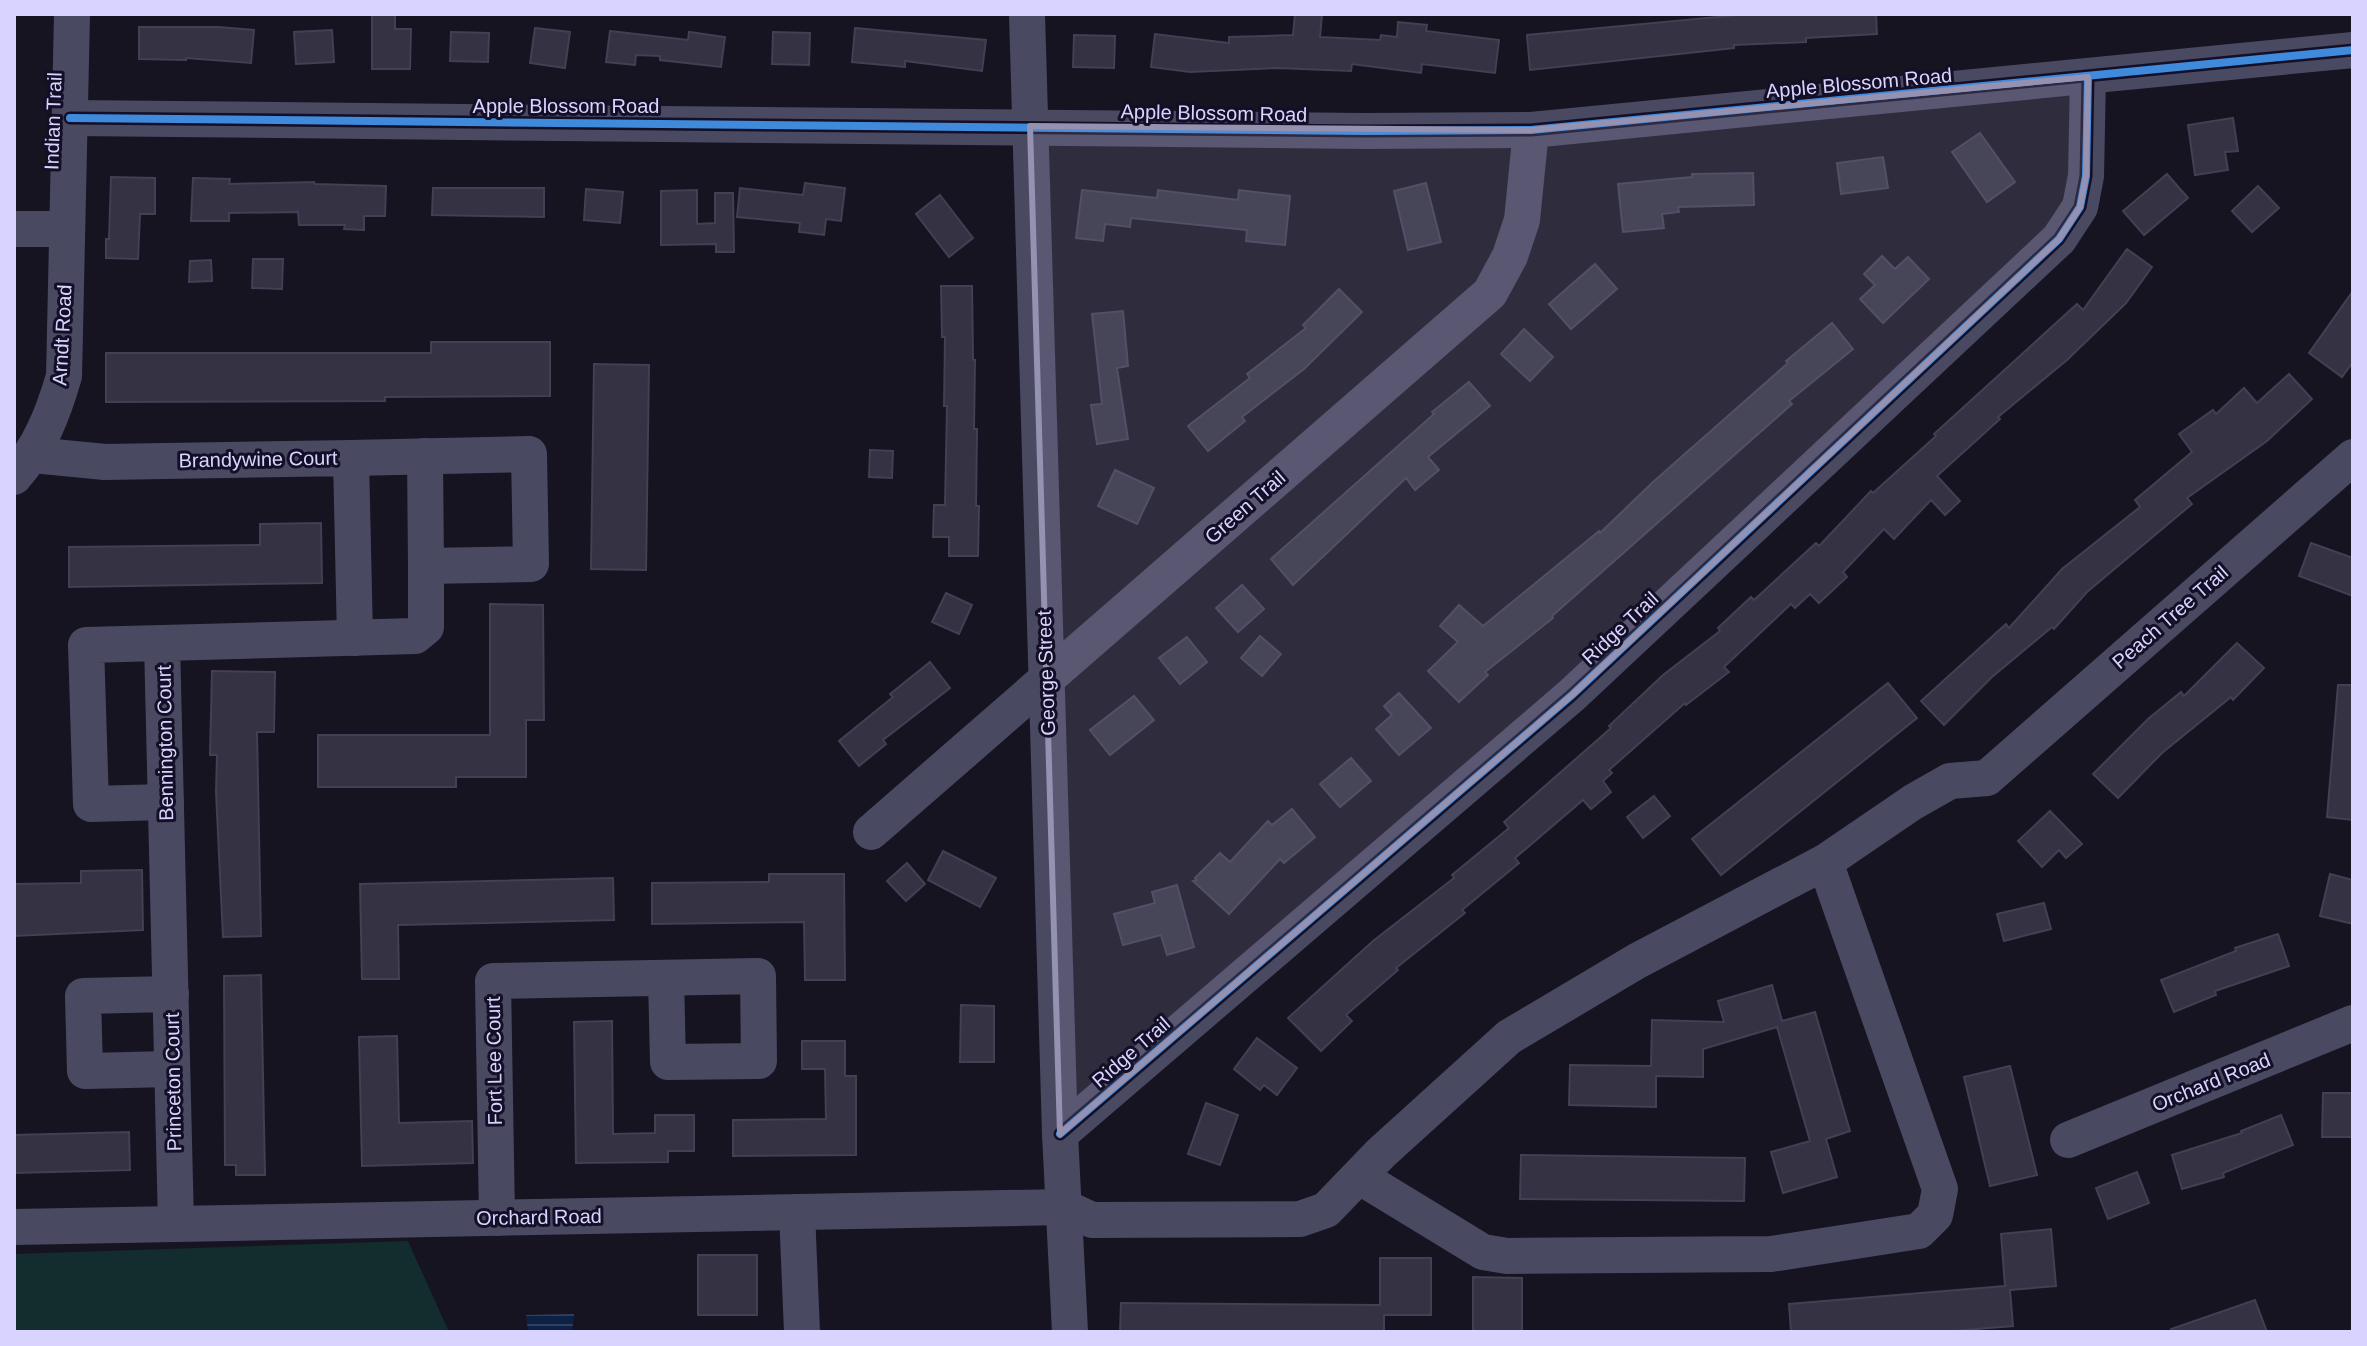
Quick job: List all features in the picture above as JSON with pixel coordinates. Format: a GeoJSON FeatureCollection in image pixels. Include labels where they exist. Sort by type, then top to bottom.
{"type":"FeatureCollection","features":[{"type":"Feature","properties":{"kind":"street","name":"Indian Trail"},"geometry":{"type":"LineString","coordinates":[[65,229],[72,14]]}},
{"type":"Feature","properties":{"kind":"street","name":"George Street"},"geometry":{"type":"LineString","coordinates":[[1027,14],[1060,1134],[1070,1332]]}},
{"type":"Feature","properties":{"kind":"street","name":"Apple Blossom Road"},"geometry":{"type":"LineString","coordinates":[[70,118],[1531,130],[2353,50]]}},
{"type":"Feature","properties":{"kind":"street","name":"Ridge Trail"},"geometry":{"type":"LineString","coordinates":[[1060,1134],[1572,695],[2059,239],[2080,207],[2086,176],[2088,77]]}},
{"type":"Feature","properties":{"kind":"street","name":"Green Trail"},"geometry":{"type":"LineString","coordinates":[[871,832],[1490,293],[1510,256],[1522,220],[1531,130]]}},
{"type":"Feature","properties":{"kind":"street"},"geometry":{"type":"LineString","coordinates":[[14,229],[65,229]]}},
{"type":"Feature","properties":{"kind":"street","name":"Arndt Road"},"geometry":{"type":"LineString","coordinates":[[24,466],[54,412],[64,376],[65,229]]}},
{"type":"Feature","properties":{"kind":"street"},"geometry":{"type":"LineString","coordinates":[[351,458],[425,456],[529,454],[531,564],[426,566],[425,456]]}},
{"type":"Feature","properties":{"kind":"street","name":"Peach Tree Trail"},"geometry":{"type":"LineString","coordinates":[[1825,862],[1913,802],[1950,781],[1987,778],[2353,457]]}},
{"type":"Feature","properties":{"kind":"street","name":"Brandywine Court"},"geometry":{"type":"LineString","coordinates":[[24,466],[351,458],[355,638]]}},
{"type":"Feature","properties":{"kind":"street","name":"Bennington Court"},"geometry":{"type":"LineString","coordinates":[[169,940],[162,643],[415,636],[426,627],[426,566]]}},
{"type":"Feature","properties":{"kind":"street"},"geometry":{"type":"LineString","coordinates":[[162,643],[86,645],[91,804],[166,802]]}},
{"type":"Feature","properties":{"kind":"street"},"geometry":{"type":"LineString","coordinates":[[1064,1207],[1092,1220],[1300,1219],[1326,1210],[1381,1153],[1509,1037],[1637,961],[1825,862],[1940,1189],[1935,1215],[1919,1231],[1771,1254],[1507,1256],[1483,1252],[1360,1177]]}},
{"type":"Feature","properties":{"kind":"street","name":"Princeton Court"},"geometry":{"type":"LineString","coordinates":[[169,940],[176,1224]]}},
{"type":"Feature","properties":{"kind":"street","name":"Fort Lee Court"},"geometry":{"type":"LineString","coordinates":[[497,1218],[493,981],[666,978]]}},
{"type":"Feature","properties":{"kind":"street"},"geometry":{"type":"LineString","coordinates":[[171,994],[83,996],[85,1071],[172,1069]]}},
{"type":"Feature","properties":{"kind":"street","name":"Orchard Road"},"geometry":{"type":"LineString","coordinates":[[2068,1140],[2353,1023]]}},
{"type":"Feature","properties":{"kind":"street","name":"Orchard Road"},"geometry":{"type":"LineString","coordinates":[[14,1227],[1064,1207]]}},
{"type":"Feature","properties":{"kind":"street"},"geometry":{"type":"LineString","coordinates":[[797,1212],[802,1332]]}},
{"type":"Feature","properties":{"kind":"highlighted area"},"geometry":{"type":"Polygon","coordinates":[[[2088,77],[2086,176],[2080,207],[2059,239],[1572,695],[1060,1134],[1030,126],[1531,130],[2088,77]]]}},
{"type":"Feature","properties":{"kind":"green space"},"geometry":{"type":"Polygon","coordinates":[[[408,1241],[449,1332],[14,1332],[14,1254],[408,1241]]]}},
{"type":"Feature","properties":{"kind":"water"},"geometry":{"type":"Polygon","coordinates":[[[574,1314],[572,1332],[528,1332],[526,1315],[574,1314]]]}},
{"type":"Feature","properties":{"kind":"building"},"geometry":{"type":"Polygon","coordinates":[[[372,14],[395,14],[395,29],[411,29],[410,69],[372,69],[372,14]]]}},
{"type":"Feature","properties":{"kind":"building"},"geometry":{"type":"Polygon","coordinates":[[[1295,14],[1322,14],[1320,37],[1380,40],[1381,35],[1397,37],[1398,22],[1427,25],[1426,31],[1499,40],[1495,73],[1422,64],[1421,73],[1352,64],[1351,71],[1277,68],[1190,72],[1151,67],[1155,34],[1229,43],[1229,37],[1293,35],[1295,14]]]}},
{"type":"Feature","properties":{"kind":"building"},"geometry":{"type":"Polygon","coordinates":[[[1749,14],[1876,14],[1877,34],[1806,38],[1806,42],[1734,45],[1734,48],[1530,70],[1527,35],[1749,14]]]}},
{"type":"Feature","properties":{"kind":"building"},"geometry":{"type":"Polygon","coordinates":[[[139,27],[254,30],[251,63],[186,58],[139,59],[139,27]]]}},
{"type":"Feature","properties":{"kind":"building"},"geometry":{"type":"Polygon","coordinates":[[[535,28],[570,32],[565,68],[530,63],[535,28]]]}},
{"type":"Feature","properties":{"kind":"building"},"geometry":{"type":"Polygon","coordinates":[[[855,28],[986,40],[982,71],[905,61],[905,67],[852,62],[855,28]]]}},
{"type":"Feature","properties":{"kind":"building"},"geometry":{"type":"Polygon","coordinates":[[[332,30],[334,62],[296,64],[294,32],[332,30]]]}},
{"type":"Feature","properties":{"kind":"building"},"geometry":{"type":"Polygon","coordinates":[[[610,31],[688,40],[689,32],[725,37],[721,67],[660,60],[660,56],[636,55],[635,65],[606,62],[610,31]]]}},
{"type":"Feature","properties":{"kind":"building"},"geometry":{"type":"Polygon","coordinates":[[[451,32],[489,33],[488,62],[450,61],[451,32]]]}},
{"type":"Feature","properties":{"kind":"building"},"geometry":{"type":"Polygon","coordinates":[[[773,32],[810,33],[809,65],[772,64],[773,32]]]}},
{"type":"Feature","properties":{"kind":"building"},"geometry":{"type":"Polygon","coordinates":[[[1074,35],[1115,36],[1114,68],[1073,67],[1074,35]]]}},
{"type":"Feature","properties":{"kind":"building"},"geometry":{"type":"Polygon","coordinates":[[[2233,118],[2238,151],[2225,152],[2228,170],[2195,175],[2188,125],[2233,118]]]}},
{"type":"Feature","properties":{"kind":"building"},"geometry":{"type":"Polygon","coordinates":[[[1980,133],[2015,182],[1987,202],[1952,152],[1980,133]]]}},
{"type":"Feature","properties":{"kind":"building"},"geometry":{"type":"Polygon","coordinates":[[[1883,157],[1888,188],[1841,194],[1837,163],[1883,157]]]}},
{"type":"Feature","properties":{"kind":"building"},"geometry":{"type":"Polygon","coordinates":[[[1753,173],[1754,205],[1678,207],[1679,212],[1662,214],[1664,228],[1623,232],[1618,184],[1692,177],[1692,174],[1753,173]]]}},
{"type":"Feature","properties":{"kind":"building"},"geometry":{"type":"Polygon","coordinates":[[[2167,174],[2188,198],[2144,235],[2123,211],[2167,174]]]}},
{"type":"Feature","properties":{"kind":"building"},"geometry":{"type":"Polygon","coordinates":[[[111,177],[155,178],[155,214],[140,214],[138,259],[106,258],[111,177]]]}},
{"type":"Feature","properties":{"kind":"building"},"geometry":{"type":"Polygon","coordinates":[[[193,178],[230,179],[229,184],[314,182],[386,186],[385,216],[364,216],[364,230],[344,229],[345,225],[299,225],[298,212],[229,213],[229,221],[191,221],[193,178]]]}},
{"type":"Feature","properties":{"kind":"building"},"geometry":{"type":"Polygon","coordinates":[[[805,183],[845,188],[841,221],[826,219],[824,235],[799,232],[800,223],[737,217],[740,188],[803,195],[805,183]]]}},
{"type":"Feature","properties":{"kind":"building"},"geometry":{"type":"Polygon","coordinates":[[[1426,183],[1441,242],[1408,250],[1394,191],[1426,183]]]}},
{"type":"Feature","properties":{"kind":"building"},"geometry":{"type":"Polygon","coordinates":[[[2258,186],[2279,208],[2252,232],[2232,211],[2258,186]]]}},
{"type":"Feature","properties":{"kind":"building"},"geometry":{"type":"Polygon","coordinates":[[[433,188],[544,188],[544,217],[432,215],[433,188]]]}},
{"type":"Feature","properties":{"kind":"building"},"geometry":{"type":"Polygon","coordinates":[[[586,189],[623,192],[620,223],[584,220],[586,189]]]}},
{"type":"Feature","properties":{"kind":"building"},"geometry":{"type":"Polygon","coordinates":[[[697,190],[697,224],[715,223],[715,193],[733,193],[734,252],[716,252],[716,244],[661,245],[661,191],[697,190]]]}},
{"type":"Feature","properties":{"kind":"building"},"geometry":{"type":"Polygon","coordinates":[[[1082,190],[1157,198],[1158,190],[1238,200],[1239,190],[1290,196],[1285,245],[1246,241],[1247,230],[1131,218],[1130,227],[1105,224],[1103,241],[1076,238],[1082,190]]]}},
{"type":"Feature","properties":{"kind":"building"},"geometry":{"type":"Polygon","coordinates":[[[940,195],[973,238],[949,257],[916,214],[940,195]]]}},
{"type":"Feature","properties":{"kind":"building"},"geometry":{"type":"Polygon","coordinates":[[[2127,249],[2152,267],[2126,303],[1937,476],[1960,501],[1945,515],[1931,500],[1894,539],[1884,529],[1843,572],[1847,577],[1819,603],[1810,594],[1795,608],[1791,604],[1724,667],[1729,672],[1685,703],[1609,770],[1612,773],[1603,781],[1611,792],[1591,809],[1583,800],[1515,858],[1519,863],[1346,1015],[1352,1021],[1321,1051],[1288,1018],[1373,941],[1454,878],[1452,875],[1509,828],[1504,822],[1611,728],[1609,726],[1663,675],[1720,631],[1718,628],[1751,597],[1754,600],[1816,543],[1819,546],[1871,491],[1873,493],[1936,436],[1934,434],[2077,304],[2083,310],[2127,249]]]}},
{"type":"Feature","properties":{"kind":"building"},"geometry":{"type":"Polygon","coordinates":[[[1882,256],[1895,269],[1908,257],[1929,279],[1883,323],[1860,299],[1875,285],[1864,274],[1882,256]]]}},
{"type":"Feature","properties":{"kind":"building"},"geometry":{"type":"Polygon","coordinates":[[[253,259],[283,259],[282,289],[252,288],[253,259]]]}},
{"type":"Feature","properties":{"kind":"building"},"geometry":{"type":"Polygon","coordinates":[[[211,260],[212,281],[189,282],[190,261],[211,260]]]}},
{"type":"Feature","properties":{"kind":"building"},"geometry":{"type":"Polygon","coordinates":[[[1595,264],[1617,289],[1571,329],[1549,304],[1595,264]]]}},
{"type":"Feature","properties":{"kind":"building"},"geometry":{"type":"Polygon","coordinates":[[[941,286],[972,286],[978,556],[949,556],[949,537],[933,537],[934,505],[945,505],[947,406],[944,406],[945,337],[942,337],[941,286]]]}},
{"type":"Feature","properties":{"kind":"building"},"geometry":{"type":"Polygon","coordinates":[[[1339,289],[1362,312],[1304,369],[1242,417],[1245,421],[1208,451],[1188,426],[1250,378],[1247,374],[1306,328],[1303,325],[1339,289]]]}},
{"type":"Feature","properties":{"kind":"building"},"geometry":{"type":"Polygon","coordinates":[[[2353,291],[2353,362],[2342,377],[2309,353],[2353,291]]]}},
{"type":"Feature","properties":{"kind":"building"},"geometry":{"type":"Polygon","coordinates":[[[1123,311],[1128,366],[1117,368],[1128,439],[1097,444],[1091,405],[1102,404],[1092,314],[1123,311]]]}},
{"type":"Feature","properties":{"kind":"building"},"geometry":{"type":"Polygon","coordinates":[[[1832,323],[1853,349],[1789,401],[1792,404],[1553,618],[1485,672],[1488,675],[1459,702],[1428,671],[1458,642],[1440,626],[1459,605],[1483,626],[1600,533],[1788,363],[1786,361],[1832,323]]]}},
{"type":"Feature","properties":{"kind":"building"},"geometry":{"type":"Polygon","coordinates":[[[1524,329],[1553,357],[1530,381],[1501,354],[1524,329]]]}},
{"type":"Feature","properties":{"kind":"building"},"geometry":{"type":"Polygon","coordinates":[[[431,342],[550,342],[550,396],[385,397],[385,401],[106,402],[106,353],[431,353],[431,342]]]}},
{"type":"Feature","properties":{"kind":"building"},"geometry":{"type":"Polygon","coordinates":[[[594,364],[649,365],[646,570],[591,569],[594,364]]]}},
{"type":"Feature","properties":{"kind":"building"},"geometry":{"type":"Polygon","coordinates":[[[2289,374],[2312,399],[2267,441],[2187,498],[2192,504],[2087,592],[2054,629],[2052,627],[1992,677],[1944,725],[1921,701],[2006,624],[2009,628],[2062,569],[2140,507],[2135,500],[2192,452],[2179,434],[2213,410],[2216,414],[2244,388],[2257,403],[2289,374]]]}},
{"type":"Feature","properties":{"kind":"building"},"geometry":{"type":"Polygon","coordinates":[[[1469,382],[1490,406],[1428,457],[1439,470],[1415,490],[1406,478],[1293,585],[1271,559],[1469,382]]]}},
{"type":"Feature","properties":{"kind":"building"},"geometry":{"type":"Polygon","coordinates":[[[870,450],[893,451],[892,478],[869,477],[870,450]]]}},
{"type":"Feature","properties":{"kind":"building"},"geometry":{"type":"Polygon","coordinates":[[[1115,470],[1154,488],[1137,524],[1098,506],[1115,470]]]}},
{"type":"Feature","properties":{"kind":"building"},"geometry":{"type":"Polygon","coordinates":[[[321,523],[322,583],[69,587],[69,547],[260,545],[260,524],[321,523]]]}},
{"type":"Feature","properties":{"kind":"building"},"geometry":{"type":"Polygon","coordinates":[[[2311,543],[2353,558],[2353,596],[2299,576],[2311,543]]]}},
{"type":"Feature","properties":{"kind":"building"},"geometry":{"type":"Polygon","coordinates":[[[1242,585],[1264,609],[1238,632],[1216,608],[1242,585]]]}},
{"type":"Feature","properties":{"kind":"building"},"geometry":{"type":"Polygon","coordinates":[[[946,593],[972,605],[959,634],[932,622],[946,593]]]}},
{"type":"Feature","properties":{"kind":"building"},"geometry":{"type":"Polygon","coordinates":[[[490,604],[543,605],[544,720],[526,720],[526,777],[456,777],[456,787],[318,787],[318,735],[490,735],[490,604]]]}},
{"type":"Feature","properties":{"kind":"building"},"geometry":{"type":"Polygon","coordinates":[[[1260,636],[1281,654],[1262,676],[1241,658],[1260,636]]]}},
{"type":"Feature","properties":{"kind":"building"},"geometry":{"type":"Polygon","coordinates":[[[1187,637],[1207,662],[1180,684],[1159,658],[1187,637]]]}},
{"type":"Feature","properties":{"kind":"building"},"geometry":{"type":"Polygon","coordinates":[[[2237,643],[2264,668],[2233,700],[2231,697],[2162,753],[2118,798],[2093,774],[2148,719],[2181,692],[2184,696],[2237,643]]]}},
{"type":"Feature","properties":{"kind":"building"},"geometry":{"type":"Polygon","coordinates":[[[930,662],[950,688],[883,740],[886,744],[859,766],[839,741],[930,662]]]}},
{"type":"Feature","properties":{"kind":"building"},"geometry":{"type":"Polygon","coordinates":[[[212,671],[275,672],[274,732],[257,732],[261,936],[223,937],[217,755],[210,755],[212,671]]]}},
{"type":"Feature","properties":{"kind":"building"},"geometry":{"type":"Polygon","coordinates":[[[1888,683],[1917,718],[1721,875],[1692,839],[1888,683]]]}},
{"type":"Feature","properties":{"kind":"building"},"geometry":{"type":"Polygon","coordinates":[[[2338,685],[2353,685],[2353,820],[2327,817],[2338,685]]]}},
{"type":"Feature","properties":{"kind":"building"},"geometry":{"type":"Polygon","coordinates":[[[1399,693],[1431,728],[1399,755],[1376,729],[1392,715],[1384,706],[1399,693]]]}},
{"type":"Feature","properties":{"kind":"building"},"geometry":{"type":"Polygon","coordinates":[[[1134,696],[1154,720],[1110,755],[1090,730],[1134,696]]]}},
{"type":"Feature","properties":{"kind":"building"},"geometry":{"type":"Polygon","coordinates":[[[1351,758],[1371,781],[1340,807],[1320,784],[1351,758]]]}},
{"type":"Feature","properties":{"kind":"building"},"geometry":{"type":"Polygon","coordinates":[[[1654,796],[1670,816],[1643,838],[1627,817],[1654,796]]]}},
{"type":"Feature","properties":{"kind":"building"},"geometry":{"type":"Polygon","coordinates":[[[1292,809],[1315,837],[1284,863],[1280,859],[1229,914],[1193,881],[1220,853],[1230,862],[1268,821],[1272,825],[1292,809]]]}},
{"type":"Feature","properties":{"kind":"building"},"geometry":{"type":"Polygon","coordinates":[[[2050,811],[2082,844],[2066,858],[2059,850],[2042,867],[2018,841],[2050,811]]]}},
{"type":"Feature","properties":{"kind":"building"},"geometry":{"type":"Polygon","coordinates":[[[943,851],[996,878],[980,907],[928,880],[943,851]]]}},
{"type":"Feature","properties":{"kind":"building"},"geometry":{"type":"Polygon","coordinates":[[[907,863],[925,884],[906,901],[887,881],[907,863]]]}},
{"type":"Feature","properties":{"kind":"building"},"geometry":{"type":"Polygon","coordinates":[[[142,870],[143,930],[14,936],[14,884],[81,883],[81,871],[142,870]]]}},
{"type":"Feature","properties":{"kind":"building"},"geometry":{"type":"Polygon","coordinates":[[[769,874],[844,874],[845,980],[805,980],[804,922],[652,924],[652,883],[769,882],[769,874]]]}},
{"type":"Feature","properties":{"kind":"building"},"geometry":{"type":"Polygon","coordinates":[[[2330,874],[2353,880],[2353,924],[2320,916],[2330,874]]]}},
{"type":"Feature","properties":{"kind":"building"},"geometry":{"type":"Polygon","coordinates":[[[613,878],[614,920],[398,925],[399,979],[362,979],[360,884],[613,878]]]}},
{"type":"Feature","properties":{"kind":"building"},"geometry":{"type":"Polygon","coordinates":[[[1177,885],[1194,947],[1167,955],[1161,935],[1123,945],[1114,914],[1155,903],[1152,892],[1177,885]]]}},
{"type":"Feature","properties":{"kind":"building"},"geometry":{"type":"Polygon","coordinates":[[[2044,903],[2051,929],[2004,941],[1997,914],[2044,903]]]}},
{"type":"Feature","properties":{"kind":"building"},"geometry":{"type":"Polygon","coordinates":[[[2278,934],[2289,966],[2215,991],[2216,995],[2174,1012],[2161,980],[2236,951],[2235,948],[2278,934]]]}},
{"type":"Feature","properties":{"kind":"building"},"geometry":{"type":"Polygon","coordinates":[[[261,975],[265,1175],[236,1175],[236,1165],[225,1165],[224,976],[261,975]]]}},
{"type":"Feature","properties":{"kind":"building"},"geometry":{"type":"Polygon","coordinates":[[[1772,985],[1782,1021],[1815,1012],[1850,1131],[1826,1139],[1837,1177],[1783,1193],[1771,1152],[1810,1141],[1777,1027],[1703,1049],[1703,1077],[1656,1076],[1656,1107],[1569,1105],[1570,1065],[1651,1066],[1652,1020],[1724,1022],[1718,1001],[1772,985]]]}},
{"type":"Feature","properties":{"kind":"building"},"geometry":{"type":"Polygon","coordinates":[[[961,1005],[994,1006],[994,1062],[960,1062],[961,1005]]]}},
{"type":"Feature","properties":{"kind":"building"},"geometry":{"type":"Polygon","coordinates":[[[612,1021],[613,1134],[655,1133],[655,1115],[694,1115],[694,1151],[668,1151],[668,1162],[576,1163],[574,1022],[612,1021]]]}},
{"type":"Feature","properties":{"kind":"building"},"geometry":{"type":"Polygon","coordinates":[[[397,1036],[399,1123],[472,1121],[473,1163],[362,1166],[359,1037],[397,1036]]]}},
{"type":"Feature","properties":{"kind":"building"},"geometry":{"type":"Polygon","coordinates":[[[1257,1038],[1297,1068],[1277,1095],[1264,1085],[1260,1090],[1234,1069],[1257,1038]]]}},
{"type":"Feature","properties":{"kind":"building"},"geometry":{"type":"Polygon","coordinates":[[[802,1041],[845,1041],[845,1076],[856,1076],[856,1155],[733,1156],[733,1120],[826,1119],[825,1069],[802,1069],[802,1041]]]}},
{"type":"Feature","properties":{"kind":"building"},"geometry":{"type":"Polygon","coordinates":[[[2010,1066],[2037,1175],[1990,1186],[1964,1077],[2010,1066]]]}},
{"type":"Feature","properties":{"kind":"building"},"geometry":{"type":"Polygon","coordinates":[[[2323,1093],[2353,1093],[2353,1137],[2322,1137],[2323,1093]]]}},
{"type":"Feature","properties":{"kind":"building"},"geometry":{"type":"Polygon","coordinates":[[[1206,1103],[1238,1115],[1220,1165],[1188,1154],[1206,1103]]]}},
{"type":"Feature","properties":{"kind":"building"},"geometry":{"type":"Polygon","coordinates":[[[2281,1115],[2293,1145],[2223,1173],[2224,1177],[2182,1189],[2172,1155],[2242,1133],[2281,1115]]]}},
{"type":"Feature","properties":{"kind":"building"},"geometry":{"type":"Polygon","coordinates":[[[129,1132],[130,1170],[14,1173],[14,1135],[129,1132]]]}},
{"type":"Feature","properties":{"kind":"building"},"geometry":{"type":"Polygon","coordinates":[[[1521,1155],[1745,1158],[1744,1201],[1520,1199],[1521,1155]]]}},
{"type":"Feature","properties":{"kind":"building"},"geometry":{"type":"Polygon","coordinates":[[[2137,1172],[2149,1203],[2108,1219],[2096,1188],[2137,1172]]]}},
{"type":"Feature","properties":{"kind":"building"},"geometry":{"type":"Polygon","coordinates":[[[2051,1229],[2056,1286],[2010,1290],[2013,1326],[1940,1332],[1791,1332],[1789,1304],[2005,1286],[2001,1234],[2051,1229]]]}},
{"type":"Feature","properties":{"kind":"building"},"geometry":{"type":"Polygon","coordinates":[[[698,1255],[757,1255],[757,1315],[698,1315],[698,1255]]]}},
{"type":"Feature","properties":{"kind":"building"},"geometry":{"type":"Polygon","coordinates":[[[1380,1258],[1431,1258],[1431,1315],[1384,1315],[1384,1332],[1120,1332],[1121,1303],[1380,1305],[1380,1258]]]}},
{"type":"Feature","properties":{"kind":"building"},"geometry":{"type":"Polygon","coordinates":[[[1473,1277],[1522,1278],[1522,1332],[1473,1332],[1473,1277]]]}},
{"type":"Feature","properties":{"kind":"building"},"geometry":{"type":"Polygon","coordinates":[[[2255,1300],[2267,1332],[2172,1332],[2171,1329],[2255,1300]]]}},
{"type":"Feature","properties":{"kind":"cycle path"},"geometry":{"type":"LineString","coordinates":[[70,118],[1531,130],[2353,50]]}},
{"type":"Feature","properties":{"kind":"cycle path"},"geometry":{"type":"LineString","coordinates":[[1060,1134],[1572,695],[2059,239],[2080,207],[2086,176],[2088,77]]}}]}
